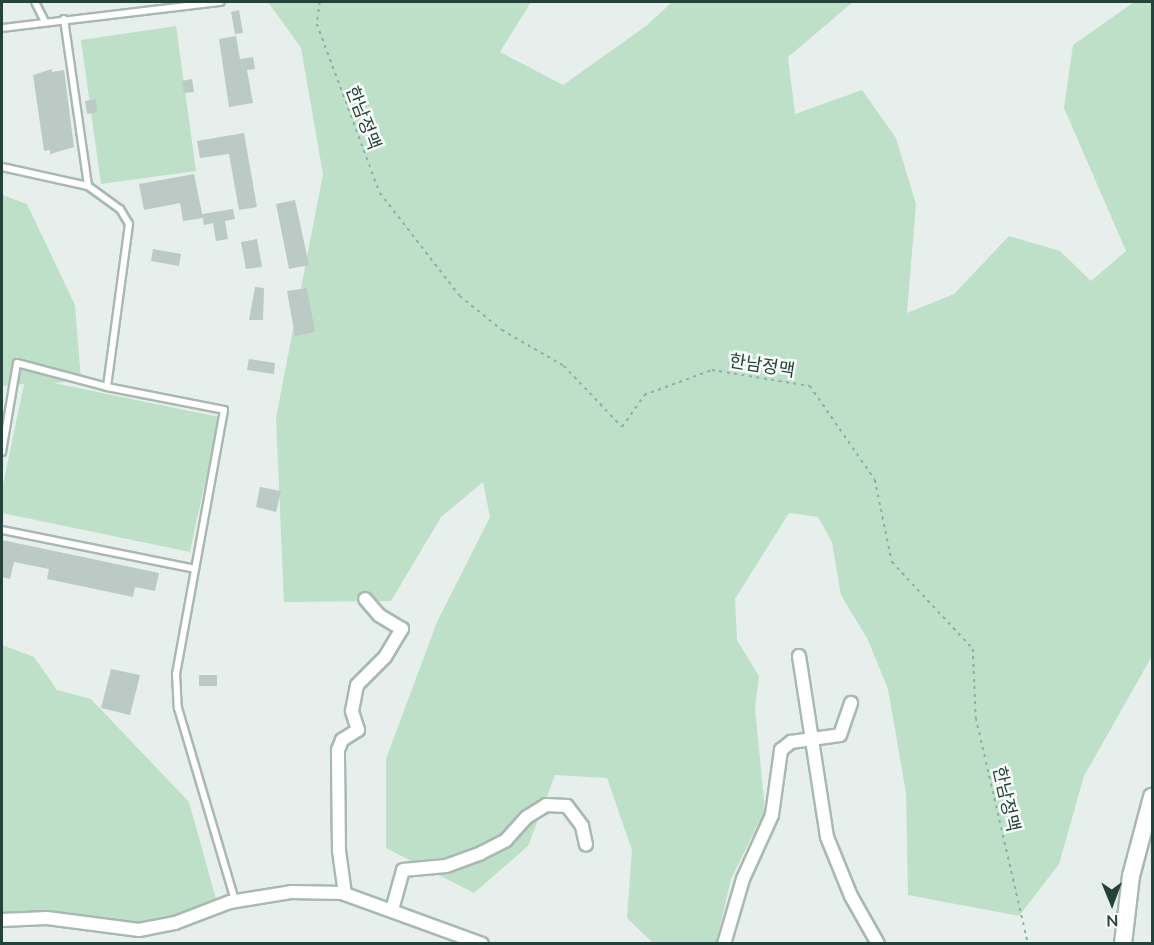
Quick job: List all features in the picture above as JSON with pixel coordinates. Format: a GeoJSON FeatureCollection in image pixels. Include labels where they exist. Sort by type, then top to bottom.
{"type":"FeatureCollection","features":[{"type":"Feature","properties":{"kind":"main road"},"geometry":{"type":"LineString","coordinates":[[1123,944],[1131,876],[1152,797]]}},
{"type":"Feature","properties":{"kind":"street"},"geometry":{"type":"LineString","coordinates":[[345,894],[339,851],[338,750],[342,741],[358,730],[352,711],[357,685],[385,657],[402,629],[379,615],[365,598]]}},
{"type":"Feature","properties":{"kind":"street"},"geometry":{"type":"LineString","coordinates":[[799,657],[827,837],[851,896],[878,944]]}},
{"type":"Feature","properties":{"kind":"street"},"geometry":{"type":"LineString","coordinates":[[724,944],[743,879],[772,815],[781,750],[790,742],[813,741],[840,735],[851,703]]}},
{"type":"Feature","properties":{"kind":"street"},"geometry":{"type":"LineString","coordinates":[[393,910],[403,870],[446,866],[482,854],[506,840],[527,817],[546,805],[567,806],[582,826],[585,845]]}},
{"type":"Feature","properties":{"kind":"street"},"geometry":{"type":"LineString","coordinates":[[2,920],[47,918],[139,930],[175,923],[235,901],[292,892],[345,894],[482,944]]}},
{"type":"Feature","properties":{"kind":"lane"},"geometry":{"type":"LineString","coordinates":[[35,2],[45,22]]}},
{"type":"Feature","properties":{"kind":"lane"},"geometry":{"type":"LineString","coordinates":[[2,28],[220,2]]}},
{"type":"Feature","properties":{"kind":"lane"},"geometry":{"type":"LineString","coordinates":[[64,19],[88,186]]}},
{"type":"Feature","properties":{"kind":"lane"},"geometry":{"type":"LineString","coordinates":[[2,167],[88,186],[120,209],[129,224],[107,387]]}},
{"type":"Feature","properties":{"kind":"lane"},"geometry":{"type":"LineString","coordinates":[[2,452],[17,363],[107,387],[224,410],[176,674],[178,708],[235,901]]}},
{"type":"Feature","properties":{"kind":"lane"},"geometry":{"type":"LineString","coordinates":[[2,530],[195,569]]}},
{"type":"Feature","properties":{"kind":"path","name":"한남정맥"},"geometry":{"type":"LineString","coordinates":[[320,2],[317,24],[380,194],[460,296],[502,330],[564,366],[622,427],[644,395],[712,370],[810,386],[875,480],[892,562],[973,649],[975,718],[1028,944]]}},
{"type":"Feature","properties":{"kind":"green space"},"geometry":{"type":"Polygon","coordinates":[[[268,2],[531,2],[500,52],[563,85],[646,26],[672,2],[853,2],[788,57],[795,114],[862,90],[896,138],[916,204],[907,313],[954,294],[1009,236],[1060,251],[1091,281],[1126,251],[1064,108],[1073,45],[1134,2],[1152,2],[1152,656],[1084,776],[1059,864],[1019,916],[908,895],[906,793],[888,689],[868,640],[841,595],[832,542],[818,517],[789,513],[735,599],[737,640],[759,676],[755,708],[765,810],[731,879],[716,943],[653,943],[627,918],[632,850],[607,778],[555,775],[528,846],[474,893],[386,848],[386,759],[437,622],[490,517],[483,482],[441,517],[391,601],[284,602],[276,418],[323,174],[301,48],[268,2]]]}},
{"type":"Feature","properties":{"kind":"green space"},"geometry":{"type":"Polygon","coordinates":[[[176,26],[196,171],[101,184],[81,40],[176,26]]]}},
{"type":"Feature","properties":{"kind":"green space"},"geometry":{"type":"Polygon","coordinates":[[[2,195],[27,204],[75,305],[81,380],[54,383],[219,417],[190,552],[2,513],[2,490],[24,384],[2,386],[2,195]]]}},
{"type":"Feature","properties":{"kind":"green space"},"geometry":{"type":"Polygon","coordinates":[[[2,645],[34,657],[57,690],[91,699],[189,802],[218,906],[171,932],[49,914],[2,917],[2,645]]]}},
{"type":"Feature","properties":{"kind":"building"},"geometry":{"type":"Polygon","coordinates":[[[239,10],[243,33],[235,34],[231,12],[239,10]]]}},
{"type":"Feature","properties":{"kind":"building"},"geometry":{"type":"Polygon","coordinates":[[[236,36],[240,59],[253,57],[255,69],[247,70],[253,103],[229,107],[219,39],[236,36]]]}},
{"type":"Feature","properties":{"kind":"building"},"geometry":{"type":"Polygon","coordinates":[[[52,69],[52,72],[64,70],[74,147],[50,154],[50,150],[44,151],[33,75],[52,69]]]}},
{"type":"Feature","properties":{"kind":"building"},"geometry":{"type":"Polygon","coordinates":[[[192,79],[194,92],[184,93],[182,81],[192,79]]]}},
{"type":"Feature","properties":{"kind":"building"},"geometry":{"type":"Polygon","coordinates":[[[96,99],[97,112],[87,114],[85,101],[96,99]]]}},
{"type":"Feature","properties":{"kind":"building"},"geometry":{"type":"Polygon","coordinates":[[[244,133],[257,207],[239,210],[229,154],[200,158],[197,141],[244,133]]]}},
{"type":"Feature","properties":{"kind":"building"},"geometry":{"type":"Polygon","coordinates":[[[194,174],[203,218],[183,221],[180,203],[144,210],[139,184],[194,174]]]}},
{"type":"Feature","properties":{"kind":"building"},"geometry":{"type":"Polygon","coordinates":[[[295,200],[309,265],[289,269],[276,204],[295,200]]]}},
{"type":"Feature","properties":{"kind":"building"},"geometry":{"type":"Polygon","coordinates":[[[233,209],[235,219],[225,221],[228,239],[216,241],[213,223],[204,225],[202,214],[233,209]]]}},
{"type":"Feature","properties":{"kind":"building"},"geometry":{"type":"Polygon","coordinates":[[[257,239],[262,267],[246,269],[241,242],[257,239]]]}},
{"type":"Feature","properties":{"kind":"building"},"geometry":{"type":"Polygon","coordinates":[[[153,249],[181,254],[179,266],[151,261],[153,249]]]}},
{"type":"Feature","properties":{"kind":"building"},"geometry":{"type":"Polygon","coordinates":[[[255,287],[264,288],[263,320],[249,320],[255,287]]]}},
{"type":"Feature","properties":{"kind":"building"},"geometry":{"type":"Polygon","coordinates":[[[307,288],[315,332],[295,336],[287,291],[307,288]]]}},
{"type":"Feature","properties":{"kind":"building"},"geometry":{"type":"Polygon","coordinates":[[[249,359],[275,363],[274,374],[247,370],[249,359]]]}},
{"type":"Feature","properties":{"kind":"building"},"geometry":{"type":"Polygon","coordinates":[[[260,487],[281,491],[276,512],[256,507],[260,487]]]}},
{"type":"Feature","properties":{"kind":"building"},"geometry":{"type":"Polygon","coordinates":[[[2,540],[159,573],[155,591],[135,587],[133,597],[47,579],[49,569],[14,562],[10,579],[2,577],[2,540]]]}},
{"type":"Feature","properties":{"kind":"building"},"geometry":{"type":"Polygon","coordinates":[[[111,669],[140,675],[130,715],[101,708],[111,669]]]}},
{"type":"Feature","properties":{"kind":"building"},"geometry":{"type":"Polygon","coordinates":[[[199,675],[217,675],[217,686],[199,686],[199,675]]]}}]}
